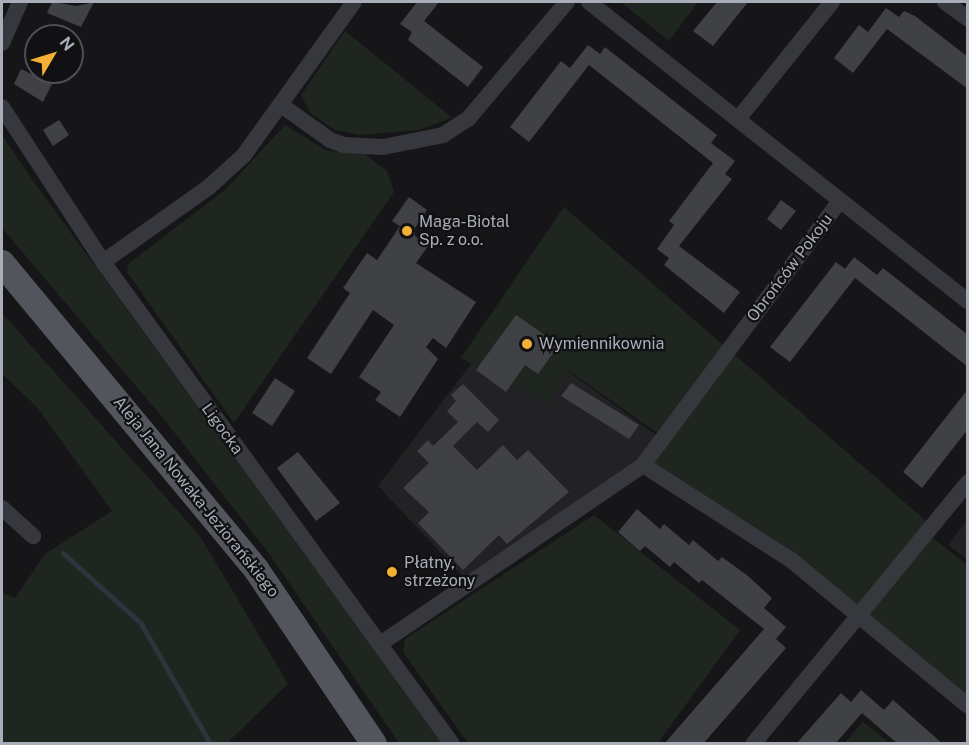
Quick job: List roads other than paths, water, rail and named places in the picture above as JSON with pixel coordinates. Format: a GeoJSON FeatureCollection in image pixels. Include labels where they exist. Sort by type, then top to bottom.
{"type":"FeatureCollection","features":[{"type":"Feature","properties":{"kind":"main road","name":"Aleja Jana Nowaka-Jeziorańskiego"},"geometry":{"type":"LineString","coordinates":[[2,263],[256,569],[374,744]]}},
{"type":"Feature","properties":{"kind":"street"},"geometry":{"type":"LineString","coordinates":[[2,43],[20,2]]}},
{"type":"Feature","properties":{"kind":"street"},"geometry":{"type":"LineString","coordinates":[[103,262],[228,171],[281,105],[354,2]]}},
{"type":"Feature","properties":{"kind":"street"},"geometry":{"type":"LineString","coordinates":[[281,105],[330,140],[345,145],[383,147],[442,135],[468,119],[567,2]]}},
{"type":"Feature","properties":{"kind":"street"},"geometry":{"type":"LineString","coordinates":[[589,2],[840,201]]}},
{"type":"Feature","properties":{"kind":"street"},"geometry":{"type":"LineString","coordinates":[[738,119],[832,2]]}},
{"type":"Feature","properties":{"kind":"street"},"geometry":{"type":"LineString","coordinates":[[945,2],[968,19]]}},
{"type":"Feature","properties":{"kind":"street","name":"Ligocka"},"geometry":{"type":"LineString","coordinates":[[2,107],[103,262],[452,744]]}},
{"type":"Feature","properties":{"kind":"street","name":"Obrońców Pokoju"},"geometry":{"type":"LineString","coordinates":[[380,644],[643,465],[840,201],[968,301]]}},
{"type":"Feature","properties":{"kind":"street"},"geometry":{"type":"LineString","coordinates":[[643,465],[748,529],[861,616],[968,706]]}},
{"type":"Feature","properties":{"kind":"street"},"geometry":{"type":"LineString","coordinates":[[753,744],[861,616],[968,482]]}},
{"type":"Feature","properties":{"kind":"street"},"geometry":{"type":"LineString","coordinates":[[2,508],[33,536]]}},
{"type":"Feature","properties":{"kind":"waterway"},"geometry":{"type":"LineString","coordinates":[[63,553],[141,623],[211,744]]}},
{"type":"Feature","properties":{"kind":"place","name":"Maga-Biotal Sp. z o.o."},"geometry":{"type":"Point","coordinates":[407,231]}},
{"type":"Feature","properties":{"kind":"place","name":"Wymiennikownia"},"geometry":{"type":"Point","coordinates":[527,344]}},
{"type":"Feature","properties":{"kind":"place","name":"Płatny, strzeżony"},"geometry":{"type":"Point","coordinates":[392,572]}}]}
